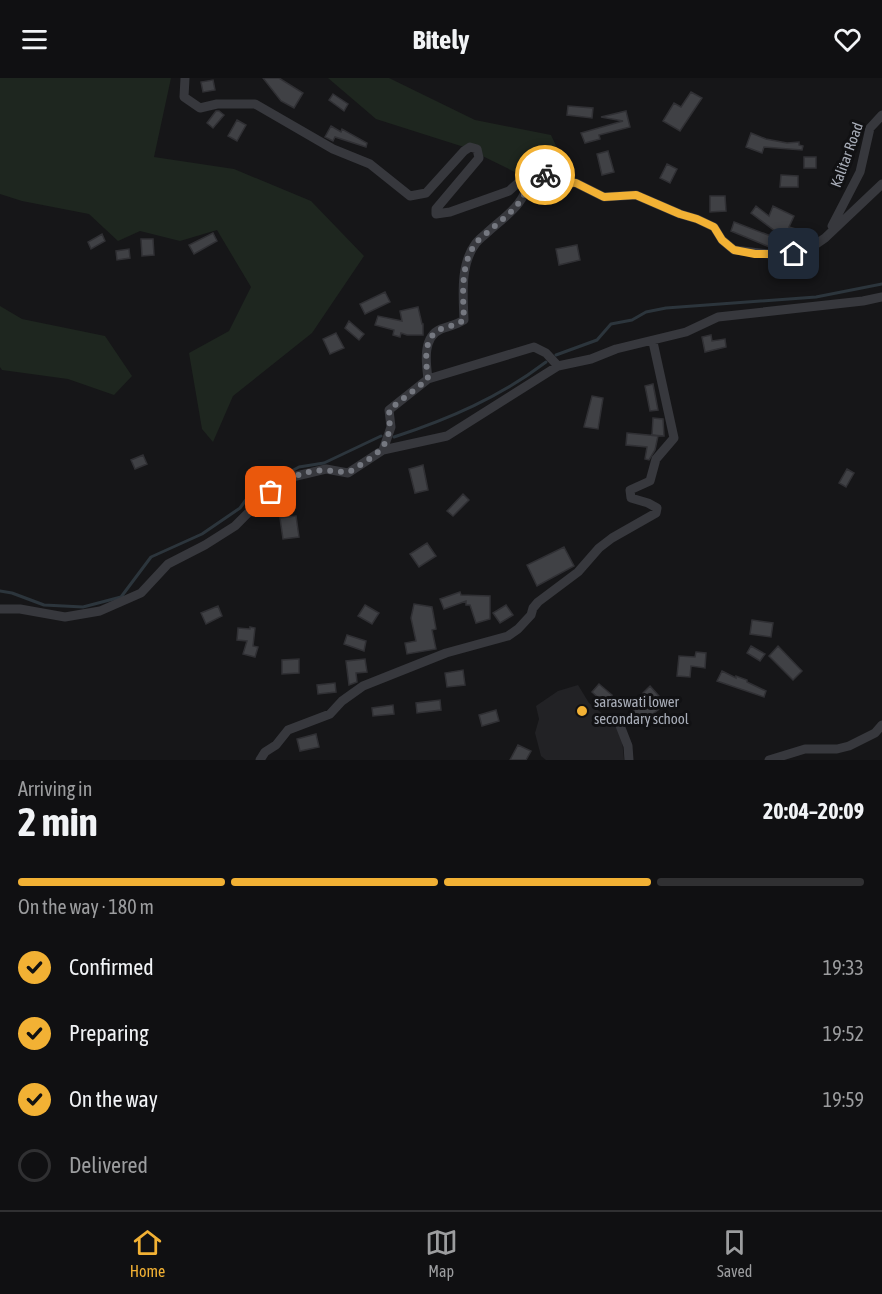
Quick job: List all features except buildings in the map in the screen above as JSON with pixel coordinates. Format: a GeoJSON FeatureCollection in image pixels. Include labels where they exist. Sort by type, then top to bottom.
{"type":"FeatureCollection","features":[{"type":"Feature","properties":{"kind":"street"},"geometry":{"type":"LineString","coordinates":[[185,78],[184,97],[192,104],[200,108],[217,104],[255,104],[333,149],[370,164],[410,196],[426,193],[464,151],[470,147],[477,149],[479,158],[436,209],[436,214],[450,212],[501,194],[531,176],[547,174],[556,181],[576,183],[604,197],[636,195],[714,227],[722,240],[734,250],[755,254],[794,254],[809,249],[825,238],[882,184]]}},
{"type":"Feature","properties":{"kind":"street","name":"Kalitar Road"},"geometry":{"type":"LineString","coordinates":[[825,238],[860,172],[870,128],[882,115]]}},
{"type":"Feature","properties":{"kind":"street"},"geometry":{"type":"LineString","coordinates":[[428,379],[426,356],[429,343],[437,330],[464,320],[463,281],[466,266],[476,243],[515,209],[526,195],[531,176]]}},
{"type":"Feature","properties":{"kind":"street"},"geometry":{"type":"LineString","coordinates":[[0,609],[20,609],[65,616],[100,611],[141,593],[168,564],[235,526],[288,478],[326,469],[348,473],[383,450],[447,436],[558,366],[591,359],[616,349],[686,333],[718,317],[882,297]]}},
{"type":"Feature","properties":{"kind":"street"},"geometry":{"type":"LineString","coordinates":[[260,760],[265,752],[276,745],[288,730],[330,714],[342,701],[363,686],[446,653],[508,636],[531,615],[532,608],[538,602],[578,572],[599,548],[656,513],[657,508],[631,498],[630,490],[650,481],[656,459],[674,438],[653,342]]}},
{"type":"Feature","properties":{"kind":"street"},"geometry":{"type":"LineString","coordinates":[[383,450],[391,427],[389,410],[428,379],[534,347],[546,353],[558,366]]}},
{"type":"Feature","properties":{"kind":"street"},"geometry":{"type":"LineString","coordinates":[[619,723],[628,746],[629,760]]}},
{"type":"Feature","properties":{"kind":"street"},"geometry":{"type":"LineString","coordinates":[[769,760],[805,748],[826,750],[849,746],[875,733],[882,725]]}},
{"type":"Feature","properties":{"kind":"shaded area"},"geometry":{"type":"Polygon","coordinates":[[[0,78],[171,78],[154,157],[234,169],[311,201],[364,256],[312,333],[233,396],[213,442],[202,429],[189,353],[229,331],[251,287],[217,230],[180,241],[140,231],[118,241],[89,214],[22,201],[0,194],[0,78]]]}},
{"type":"Feature","properties":{"kind":"shaded area"},"geometry":{"type":"Polygon","coordinates":[[[328,78],[389,78],[475,120],[551,135],[564,163],[523,176],[464,147],[376,119],[328,78]]]}},
{"type":"Feature","properties":{"kind":"shaded area"},"geometry":{"type":"Polygon","coordinates":[[[0,306],[22,319],[105,336],[132,376],[114,395],[68,379],[2,370],[0,367],[0,306]]]}},
{"type":"Feature","properties":{"kind":"shaded area"},"geometry":{"type":"Polygon","coordinates":[[[578,685],[589,703],[614,723],[622,739],[624,760],[546,760],[541,756],[535,733],[539,719],[536,706],[558,691],[578,685]]]}},
{"type":"Feature","properties":{"kind":"waterway"},"geometry":{"type":"LineString","coordinates":[[556,355],[597,340],[611,324],[632,320],[646,312],[666,308],[816,297],[882,284]]}},
{"type":"Feature","properties":{"kind":"waterway"},"geometry":{"type":"LineString","coordinates":[[394,437],[473,406],[511,386],[546,362]]}},
{"type":"Feature","properties":{"kind":"waterway"},"geometry":{"type":"LineString","coordinates":[[0,591],[44,605],[83,607],[121,597],[151,557],[202,534],[240,508],[248,497],[264,489],[271,482],[299,467],[324,463],[381,436]]}},
{"type":"Feature","properties":{"kind":"way so far"},"geometry":{"type":"LineString","coordinates":[[271,492],[288,478],[326,469],[348,473],[383,450],[391,427],[389,410],[428,379],[426,356],[429,343],[437,330],[464,320],[463,281],[466,266],[476,243],[515,209],[526,195],[531,176],[545,175]]}},
{"type":"Feature","properties":{"kind":"place","name":"saraswati lower secondary school"},"geometry":{"type":"Point","coordinates":[582,711]}},
{"type":"Feature","properties":{"kind":"route"},"geometry":{"type":"LineString","coordinates":[[545,175],[547,174],[556,181],[576,183],[604,197],[636,195],[697,219],[714,227],[722,240],[734,250],[755,254],[794,254]]}}]}
